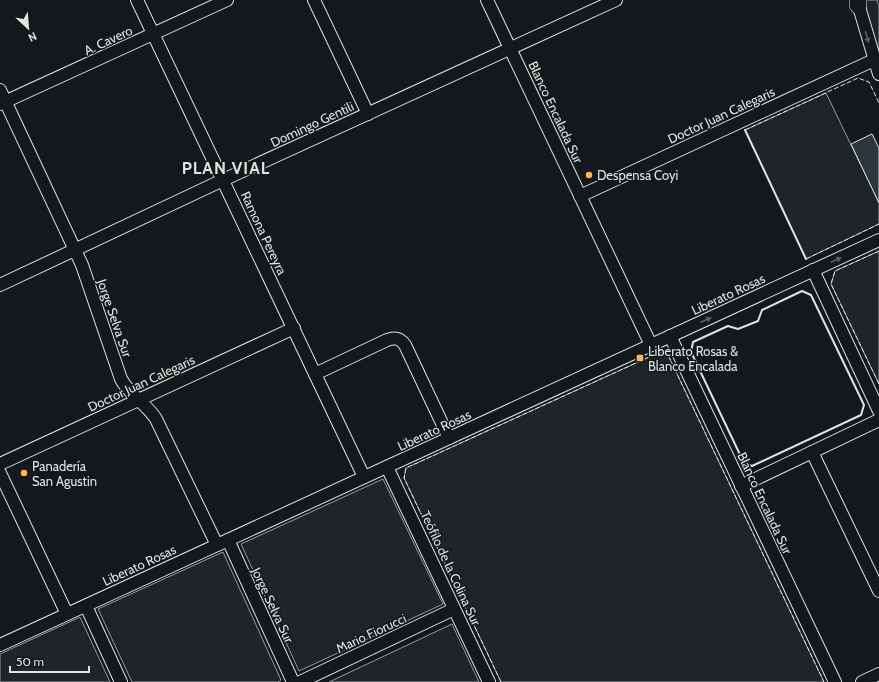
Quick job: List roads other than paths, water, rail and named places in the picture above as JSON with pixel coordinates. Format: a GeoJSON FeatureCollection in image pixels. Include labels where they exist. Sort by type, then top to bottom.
{"type":"FeatureCollection","features":[{"type":"Feature","properties":{"kind":"street","name":"Ramona Pereyra"},"geometry":{"type":"LineString","coordinates":[[137,0],[364,477]]}},
{"type":"Feature","properties":{"kind":"street","name":"A. Cavero"},"geometry":{"type":"LineString","coordinates":[[3,103],[227,0]]}},
{"type":"Feature","properties":{"kind":"street"},"geometry":{"type":"LineString","coordinates":[[314,0],[368,114]]}},
{"type":"Feature","properties":{"kind":"street","name":"Blanco Encalada Sur"},"geometry":{"type":"LineString","coordinates":[[487,0],[651,345]]}},
{"type":"Feature","properties":{"kind":"street","name":"Domingo Gentili"},"geometry":{"type":"LineString","coordinates":[[0,285],[223,180],[616,0]]}},
{"type":"Feature","properties":{"kind":"street"},"geometry":{"type":"LineString","coordinates":[[858,2],[879,74]]}},
{"type":"Feature","properties":{"kind":"street","name":"Doctor Juan Calegaris"},"geometry":{"type":"LineString","coordinates":[[580,196],[874,60]]}},
{"type":"Feature","properties":{"kind":"street","name":"Jorge Selva Sur"},"geometry":{"type":"LineString","coordinates":[[0,90],[3,103],[84,272],[121,379],[156,419],[217,545]]}},
{"type":"Feature","properties":{"kind":"street","name":"Liberato Rosas"},"geometry":{"type":"LineString","coordinates":[[0,645],[879,240]]}},
{"type":"Feature","properties":{"kind":"street"},"geometry":{"type":"LineString","coordinates":[[813,270],[879,411]]}},
{"type":"Feature","properties":{"kind":"street","name":"Doctor Juan Calegaris"},"geometry":{"type":"LineString","coordinates":[[0,464],[294,328]]}},
{"type":"Feature","properties":{"kind":"street","name":"Blanco Encalada Sur"},"geometry":{"type":"LineString","coordinates":[[670,336],[835,682]]}},
{"type":"Feature","properties":{"kind":"street"},"geometry":{"type":"LineString","coordinates":[[315,374],[387,340],[398,338],[405,345],[449,438]]}},
{"type":"Feature","properties":{"kind":"street"},"geometry":{"type":"LineString","coordinates":[[741,486],[879,420]]}},
{"type":"Feature","properties":{"kind":"street"},"geometry":{"type":"LineString","coordinates":[[812,452],[879,591]]}},
{"type":"Feature","properties":{"kind":"street","name":"Teófilo de la Colina Sur"},"geometry":{"type":"LineString","coordinates":[[387,467],[489,682]]}},
{"type":"Feature","properties":{"kind":"street"},"geometry":{"type":"LineString","coordinates":[[0,473],[67,614]]}},
{"type":"Feature","properties":{"kind":"street","name":"Jorge Selva Sur"},"geometry":{"type":"LineString","coordinates":[[228,540],[293,682]]}},
{"type":"Feature","properties":{"kind":"street"},"geometry":{"type":"LineString","coordinates":[[86,606],[121,682]]}},
{"type":"Feature","properties":{"kind":"street","name":"Mario Fiorucci"},"geometry":{"type":"LineString","coordinates":[[300,682],[454,609]]}},
{"type":"Feature","properties":{"kind":"street"},"geometry":{"type":"LineString","coordinates":[[862,682],[879,674]]}},
{"type":"Feature","properties":{"kind":"place","name":"Despensa Coyi"},"geometry":{"type":"Point","coordinates":[589,175]}},
{"type":"Feature","properties":{"kind":"place","name":"Liberato Rosas & Blanco Encalada"},"geometry":{"type":"Point","coordinates":[640,358]}},
{"type":"Feature","properties":{"kind":"place","name":"Panadería San Agustin"},"geometry":{"type":"Point","coordinates":[24,473]}},
{"type":"Feature","properties":{"kind":"district","name":"PLAN VIAL"},"geometry":{"type":"Point","coordinates":[226,168]}}]}
